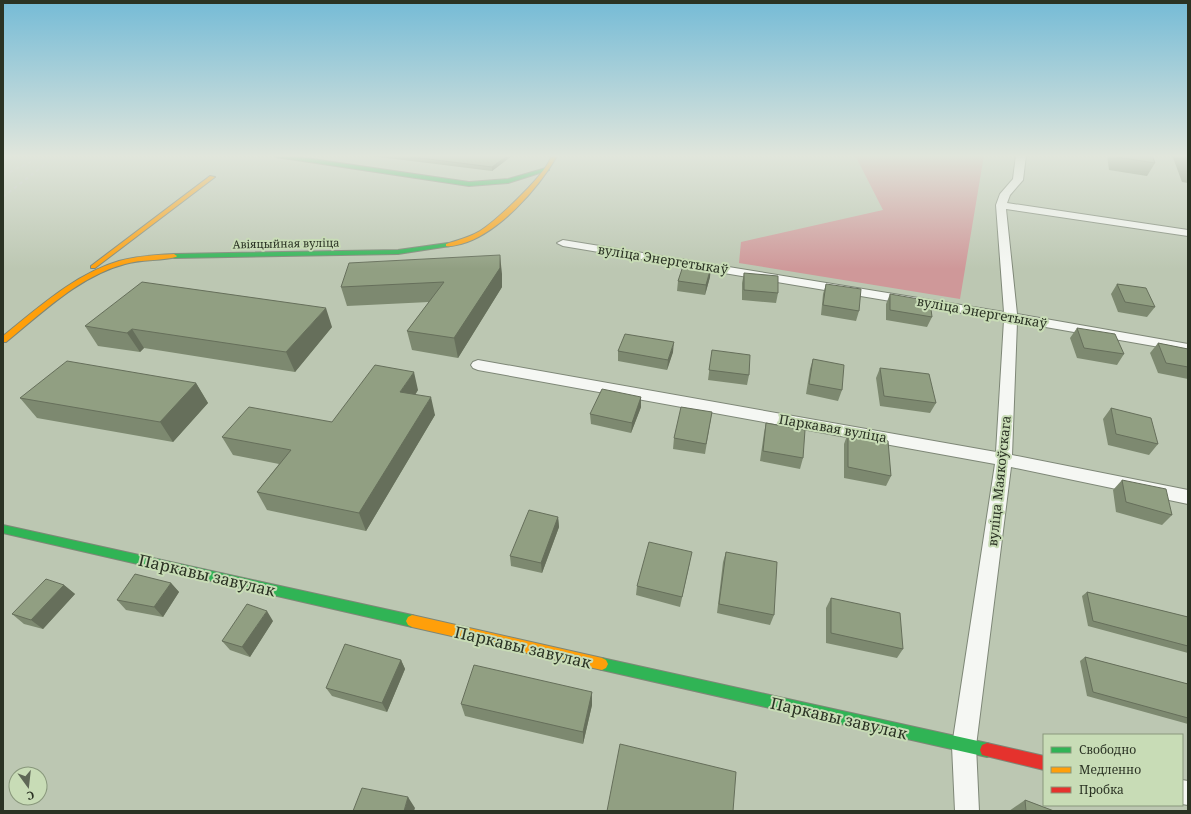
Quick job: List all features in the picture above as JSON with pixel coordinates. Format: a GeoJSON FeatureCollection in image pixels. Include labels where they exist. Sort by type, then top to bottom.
{"type":"FeatureCollection","features":[{"type":"Feature","properties":{"kind":"main road"},"geometry":{"type":"LineString","coordinates":[[40,310],[57,294],[191,193]]}},
{"type":"Feature","properties":{"kind":"main road","name":"Авіяцыйная вуліца"},"geometry":{"type":"LineString","coordinates":[[3,340],[77,283],[114,266],[148,257],[323,254],[430,250],[454,245],[473,238],[504,218],[526,193]]}},
{"type":"Feature","properties":{"kind":"main road"},"geometry":{"type":"LineString","coordinates":[[503,205],[504,218]]}},
{"type":"Feature","properties":{"kind":"main road","name":"Паркавы завулак"},"geometry":{"type":"LineString","coordinates":[[3,529],[1043,763]]}},
{"type":"Feature","properties":{"kind":"street"},"geometry":{"type":"LineString","coordinates":[[1006,193],[1001,205],[1188,233]]}},
{"type":"Feature","properties":{"kind":"street","name":"вуліца Маякоўскага"},"geometry":{"type":"LineString","coordinates":[[967,811],[964,746],[1004,459],[1011,317],[1001,205]]}},
{"type":"Feature","properties":{"kind":"street","name":"вуліца Энергетыкаў"},"geometry":{"type":"LineString","coordinates":[[563,243],[1011,317],[1188,348]]}},
{"type":"Feature","properties":{"kind":"street","name":"Паркавая вуліца"},"geometry":{"type":"LineString","coordinates":[[478,365],[1004,459],[1188,497]]}},
{"type":"Feature","properties":{"kind":"shaded area"},"geometry":{"type":"Polygon","coordinates":[[[874,193],[978,193],[960,299],[739,263],[741,242],[883,210],[874,193]]]}},
{"type":"Feature","properties":{"kind":"building"},"geometry":{"type":"Polygon","coordinates":[[[500,255],[500,268],[454,338],[407,331],[444,282],[341,287],[349,263],[500,255]]]}},
{"type":"Feature","properties":{"kind":"building"},"geometry":{"type":"Polygon","coordinates":[[[684,263],[711,267],[706,285],[678,281],[684,263]]]}},
{"type":"Feature","properties":{"kind":"building"},"geometry":{"type":"Polygon","coordinates":[[[744,273],[778,276],[778,293],[744,290],[744,273]]]}},
{"type":"Feature","properties":{"kind":"building"},"geometry":{"type":"Polygon","coordinates":[[[142,282],[326,308],[286,352],[132,329],[127,333],[85,326],[142,282]]]}},
{"type":"Feature","properties":{"kind":"building"},"geometry":{"type":"Polygon","coordinates":[[[826,284],[861,289],[859,311],[823,305],[826,284]]]}},
{"type":"Feature","properties":{"kind":"building"},"geometry":{"type":"Polygon","coordinates":[[[1117,284],[1146,288],[1155,307],[1125,302],[1117,284]]]}},
{"type":"Feature","properties":{"kind":"building"},"geometry":{"type":"Polygon","coordinates":[[[890,294],[930,301],[932,317],[890,310],[890,294]]]}},
{"type":"Feature","properties":{"kind":"building"},"geometry":{"type":"Polygon","coordinates":[[[1077,328],[1115,334],[1124,354],[1084,348],[1077,328]]]}},
{"type":"Feature","properties":{"kind":"building"},"geometry":{"type":"Polygon","coordinates":[[[625,334],[674,342],[668,360],[618,351],[625,334]]]}},
{"type":"Feature","properties":{"kind":"building"},"geometry":{"type":"Polygon","coordinates":[[[1158,343],[1188,349],[1188,367],[1166,363],[1158,343]]]}},
{"type":"Feature","properties":{"kind":"building"},"geometry":{"type":"Polygon","coordinates":[[[712,350],[750,355],[749,375],[709,370],[712,350]]]}},
{"type":"Feature","properties":{"kind":"building"},"geometry":{"type":"Polygon","coordinates":[[[813,359],[844,365],[842,390],[809,384],[813,359]]]}},
{"type":"Feature","properties":{"kind":"building"},"geometry":{"type":"Polygon","coordinates":[[[67,361],[196,383],[160,422],[20,398],[67,361]]]}},
{"type":"Feature","properties":{"kind":"building"},"geometry":{"type":"Polygon","coordinates":[[[375,365],[414,372],[400,392],[431,397],[359,513],[257,492],[291,450],[222,437],[249,407],[332,422],[375,365]]]}},
{"type":"Feature","properties":{"kind":"building"},"geometry":{"type":"Polygon","coordinates":[[[880,368],[929,374],[936,403],[884,396],[880,368]]]}},
{"type":"Feature","properties":{"kind":"building"},"geometry":{"type":"Polygon","coordinates":[[[602,389],[641,397],[632,423],[590,414],[602,389]]]}},
{"type":"Feature","properties":{"kind":"building"},"geometry":{"type":"Polygon","coordinates":[[[681,407],[712,412],[706,444],[674,438],[681,407]]]}},
{"type":"Feature","properties":{"kind":"building"},"geometry":{"type":"Polygon","coordinates":[[[1111,408],[1151,418],[1158,444],[1116,434],[1111,408]]]}},
{"type":"Feature","properties":{"kind":"building"},"geometry":{"type":"Polygon","coordinates":[[[766,423],[805,430],[803,458],[763,451],[766,423]]]}},
{"type":"Feature","properties":{"kind":"building"},"geometry":{"type":"Polygon","coordinates":[[[848,433],[888,441],[891,476],[848,467],[848,433]]]}},
{"type":"Feature","properties":{"kind":"building"},"geometry":{"type":"Polygon","coordinates":[[[1122,480],[1166,489],[1172,515],[1126,502],[1122,480]]]}},
{"type":"Feature","properties":{"kind":"building"},"geometry":{"type":"Polygon","coordinates":[[[529,510],[558,517],[541,563],[510,556],[529,510]]]}},
{"type":"Feature","properties":{"kind":"building"},"geometry":{"type":"Polygon","coordinates":[[[649,542],[692,552],[682,597],[637,586],[649,542]]]}},
{"type":"Feature","properties":{"kind":"building"},"geometry":{"type":"Polygon","coordinates":[[[726,552],[777,562],[774,615],[719,604],[726,552]]]}},
{"type":"Feature","properties":{"kind":"building"},"geometry":{"type":"Polygon","coordinates":[[[135,574],[171,583],[154,607],[117,600],[135,574]]]}},
{"type":"Feature","properties":{"kind":"building"},"geometry":{"type":"Polygon","coordinates":[[[46,579],[64,585],[31,620],[12,614],[46,579]]]}},
{"type":"Feature","properties":{"kind":"building"},"geometry":{"type":"Polygon","coordinates":[[[1087,592],[1188,617],[1188,646],[1093,621],[1087,592]]]}},
{"type":"Feature","properties":{"kind":"building"},"geometry":{"type":"Polygon","coordinates":[[[831,598],[900,613],[903,649],[831,633],[831,598]]]}},
{"type":"Feature","properties":{"kind":"building"},"geometry":{"type":"Polygon","coordinates":[[[247,604],[267,611],[242,647],[222,641],[247,604]]]}},
{"type":"Feature","properties":{"kind":"building"},"geometry":{"type":"Polygon","coordinates":[[[345,644],[401,660],[382,703],[326,688],[345,644]]]}},
{"type":"Feature","properties":{"kind":"building"},"geometry":{"type":"Polygon","coordinates":[[[1085,657],[1188,684],[1188,718],[1093,692],[1085,657]]]}},
{"type":"Feature","properties":{"kind":"building"},"geometry":{"type":"Polygon","coordinates":[[[474,665],[592,692],[583,732],[461,704],[474,665]]]}},
{"type":"Feature","properties":{"kind":"building"},"geometry":{"type":"Polygon","coordinates":[[[620,744],[736,772],[733,811],[607,811],[620,744]]]}},
{"type":"Feature","properties":{"kind":"building"},"geometry":{"type":"Polygon","coordinates":[[[362,788],[408,797],[404,811],[353,811],[362,788]]]}},
{"type":"Feature","properties":{"kind":"building"},"geometry":{"type":"Polygon","coordinates":[[[1025,800],[1054,811],[1026,811],[1025,800]]]}},
{"type":"Feature","properties":{"kind":"railway"},"geometry":{"type":"LineString","coordinates":[[3,197],[8,193]]}},
{"type":"Feature","properties":{"kind":"traffic: fast"},"geometry":{"type":"LineString","coordinates":[[174,256],[398,252],[448,245]]}},
{"type":"Feature","properties":{"kind":"traffic: fast"},"geometry":{"type":"LineString","coordinates":[[3,529],[412,621]]}},
{"type":"Feature","properties":{"kind":"traffic: fast"},"geometry":{"type":"LineString","coordinates":[[602,664],[987,750]]}},
{"type":"Feature","properties":{"kind":"traffic: slow"},"geometry":{"type":"LineString","coordinates":[[93,267],[191,193]]}},
{"type":"Feature","properties":{"kind":"traffic: slow"},"geometry":{"type":"LineString","coordinates":[[448,245],[472,238],[491,227],[499,221],[526,193]]}},
{"type":"Feature","properties":{"kind":"traffic: slow"},"geometry":{"type":"LineString","coordinates":[[3,340],[56,298],[99,272],[114,265],[136,259],[174,256]]}},
{"type":"Feature","properties":{"kind":"traffic: slow"},"geometry":{"type":"LineString","coordinates":[[412,621],[602,664]]}},
{"type":"Feature","properties":{"kind":"traffic: jam"},"geometry":{"type":"LineString","coordinates":[[987,750],[1043,763]]}}]}
